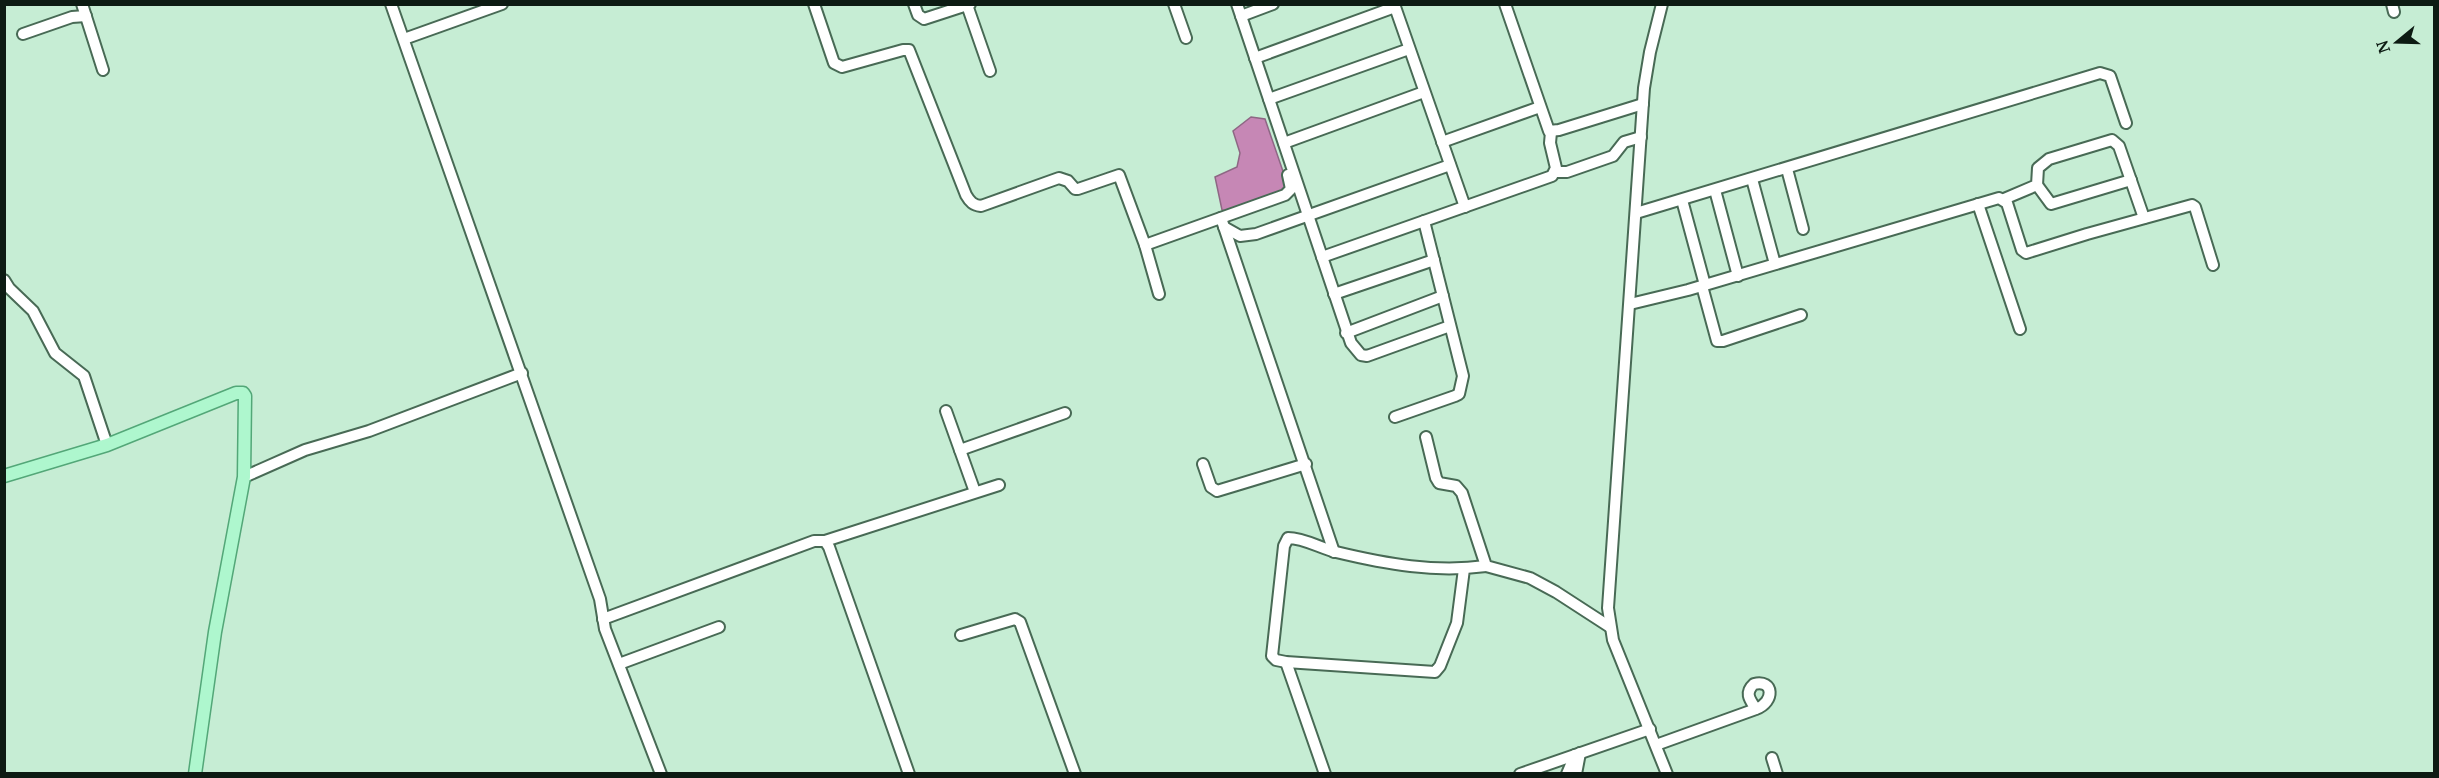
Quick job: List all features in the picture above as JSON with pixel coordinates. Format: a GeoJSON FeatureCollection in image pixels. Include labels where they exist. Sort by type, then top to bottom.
{"type":"FeatureCollection","features":[{"type":"Feature","properties":{"kind":"main road"},"geometry":{"type":"LineString","coordinates":[[4,476],[107,445],[236,393],[243,393],[245,402],[244,477],[216,622],[195,774]]}},
{"type":"Feature","properties":{"kind":"street"},"geometry":{"type":"LineString","coordinates":[[82,4],[103,70]]}},
{"type":"Feature","properties":{"kind":"street"},"geometry":{"type":"LineString","coordinates":[[391,4],[600,599],[605,628],[661,774]]}},
{"type":"Feature","properties":{"kind":"street"},"geometry":{"type":"LineString","coordinates":[[404,39],[502,4]]}},
{"type":"Feature","properties":{"kind":"street"},"geometry":{"type":"LineString","coordinates":[[814,4],[837,66],[842,67],[909,50],[970,202],[981,206],[1059,178],[1068,181],[1078,189],[1116,174],[1121,177],[1159,294]]}},
{"type":"Feature","properties":{"kind":"street"},"geometry":{"type":"LineString","coordinates":[[914,4],[918,15],[924,19],[968,5],[990,71]]}},
{"type":"Feature","properties":{"kind":"street"},"geometry":{"type":"LineString","coordinates":[[1174,4],[1186,38]]}},
{"type":"Feature","properties":{"kind":"street"},"geometry":{"type":"LineString","coordinates":[[1144,244],[1222,222],[1285,195],[1292,189],[1230,4]]}},
{"type":"Feature","properties":{"kind":"street"},"geometry":{"type":"LineString","coordinates":[[1237,4],[1309,215],[1346,333],[1356,351],[1367,356],[1450,326]]}},
{"type":"Feature","properties":{"kind":"street"},"geometry":{"type":"LineString","coordinates":[[1241,16],[1274,4]]}},
{"type":"Feature","properties":{"kind":"street"},"geometry":{"type":"LineString","coordinates":[[1505,4],[1547,129],[1551,132]]}},
{"type":"Feature","properties":{"kind":"street"},"geometry":{"type":"LineString","coordinates":[[1662,4],[1650,52],[1643,104],[1608,590],[1610,627],[1667,774]]}},
{"type":"Feature","properties":{"kind":"street"},"geometry":{"type":"LineString","coordinates":[[1255,58],[1394,6],[1465,207]]}},
{"type":"Feature","properties":{"kind":"street"},"geometry":{"type":"LineString","coordinates":[[23,34],[72,17],[86,16]]}},
{"type":"Feature","properties":{"kind":"street"},"geometry":{"type":"LineString","coordinates":[[1269,99],[1409,49]]}},
{"type":"Feature","properties":{"kind":"street"},"geometry":{"type":"LineString","coordinates":[[1636,213],[2100,73],[2110,76],[2126,123]]}},
{"type":"Feature","properties":{"kind":"street"},"geometry":{"type":"LineString","coordinates":[[1284,142],[1424,92]]}},
{"type":"Feature","properties":{"kind":"street"},"geometry":{"type":"LineString","coordinates":[[1551,132],[1643,104]]}},
{"type":"Feature","properties":{"kind":"street"},"geometry":{"type":"LineString","coordinates":[[1442,142],[1540,107]]}},
{"type":"Feature","properties":{"kind":"street"},"geometry":{"type":"LineString","coordinates":[[1551,132],[1550,142],[1556,172]]}},
{"type":"Feature","properties":{"kind":"street"},"geometry":{"type":"LineString","coordinates":[[1322,257],[1552,176],[1556,172],[1567,172],[1610,157],[1624,142],[1641,137]]}},
{"type":"Feature","properties":{"kind":"street"},"geometry":{"type":"LineString","coordinates":[[2131,180],[2051,204],[2037,185],[2038,171],[2043,162],[2108,140],[2118,143],[2131,180],[2144,218]]}},
{"type":"Feature","properties":{"kind":"street"},"geometry":{"type":"LineString","coordinates":[[1222,222],[1237,235],[1256,234],[1450,165]]}},
{"type":"Feature","properties":{"kind":"street"},"geometry":{"type":"LineString","coordinates":[[1787,169],[1803,229]]}},
{"type":"Feature","properties":{"kind":"street"},"geometry":{"type":"LineString","coordinates":[[1752,179],[1775,264]]}},
{"type":"Feature","properties":{"kind":"street"},"geometry":{"type":"LineString","coordinates":[[1630,304],[1704,286],[1996,198],[2004,199],[2037,185]]}},
{"type":"Feature","properties":{"kind":"street"},"geometry":{"type":"LineString","coordinates":[[1715,190],[1738,276]]}},
{"type":"Feature","properties":{"kind":"street"},"geometry":{"type":"LineString","coordinates":[[2004,199],[2022,250],[2026,254],[2193,205],[2213,265]]}},
{"type":"Feature","properties":{"kind":"street"},"geometry":{"type":"LineString","coordinates":[[1682,200],[1717,341],[1801,315]]}},
{"type":"Feature","properties":{"kind":"street"},"geometry":{"type":"LineString","coordinates":[[1978,204],[2020,329]]}},
{"type":"Feature","properties":{"kind":"street"},"geometry":{"type":"LineString","coordinates":[[1395,417],[1460,394],[1463,376],[1424,221]]}},
{"type":"Feature","properties":{"kind":"street"},"geometry":{"type":"LineString","coordinates":[[1222,222],[1334,552]]}},
{"type":"Feature","properties":{"kind":"street"},"geometry":{"type":"LineString","coordinates":[[1334,294],[1434,260]]}},
{"type":"Feature","properties":{"kind":"street"},"geometry":{"type":"LineString","coordinates":[[4,280],[41,323],[55,352],[84,376],[107,445]]}},
{"type":"Feature","properties":{"kind":"street"},"geometry":{"type":"LineString","coordinates":[[1346,333],[1443,296]]}},
{"type":"Feature","properties":{"kind":"street"},"geometry":{"type":"LineString","coordinates":[[244,477],[305,450],[369,431],[522,373]]}},
{"type":"Feature","properties":{"kind":"street"},"geometry":{"type":"LineString","coordinates":[[946,411],[975,492]]}},
{"type":"Feature","properties":{"kind":"street"},"geometry":{"type":"LineString","coordinates":[[960,450],[1065,413]]}},
{"type":"Feature","properties":{"kind":"street"},"geometry":{"type":"LineString","coordinates":[[1426,437],[1439,483],[1456,486],[1462,493],[1486,566]]}},
{"type":"Feature","properties":{"kind":"street"},"geometry":{"type":"LineString","coordinates":[[1203,464],[1210,487],[1217,491],[1306,464]]}},
{"type":"Feature","properties":{"kind":"street"},"geometry":{"type":"LineString","coordinates":[[603,619],[814,541],[825,541],[999,484]]}},
{"type":"Feature","properties":{"kind":"street"},"geometry":{"type":"LineString","coordinates":[[1464,569],[1457,623],[1440,666],[1435,672],[1286,662],[1276,660],[1272,656],[1285,541],[1291,538],[1334,552],[1414,567],[1464,569],[1486,566],[1518,574],[1541,583],[1610,627]]}},
{"type":"Feature","properties":{"kind":"street"},"geometry":{"type":"LineString","coordinates":[[825,541],[909,774]]}},
{"type":"Feature","properties":{"kind":"street"},"geometry":{"type":"LineString","coordinates":[[961,635],[1015,619],[1020,622],[1075,774]]}},
{"type":"Feature","properties":{"kind":"street"},"geometry":{"type":"LineString","coordinates":[[619,664],[718,627]]}},
{"type":"Feature","properties":{"kind":"street"},"geometry":{"type":"LineString","coordinates":[[1286,662],[1325,774]]}},
{"type":"Feature","properties":{"kind":"street"},"geometry":{"type":"LineString","coordinates":[[1656,745],[1756,709]]}},
{"type":"Feature","properties":{"kind":"street"},"geometry":{"type":"LineString","coordinates":[[1520,774],[1650,729]]}},
{"type":"Feature","properties":{"kind":"street"},"geometry":{"type":"LineString","coordinates":[[1567,774],[1578,754]]}},
{"type":"Feature","properties":{"kind":"street"},"geometry":{"type":"LineString","coordinates":[[1576,774],[1578,754]]}},
{"type":"Feature","properties":{"kind":"street"},"geometry":{"type":"LineString","coordinates":[[1772,758],[1777,774]]}},
{"type":"Feature","properties":{"kind":"shaded area"},"geometry":{"type":"Polygon","coordinates":[[[1251,117],[1265,119],[1287,183],[1280,197],[1232,213],[1222,210],[1215,177],[1237,167],[1240,153],[1233,131],[1251,117]]]}}]}
